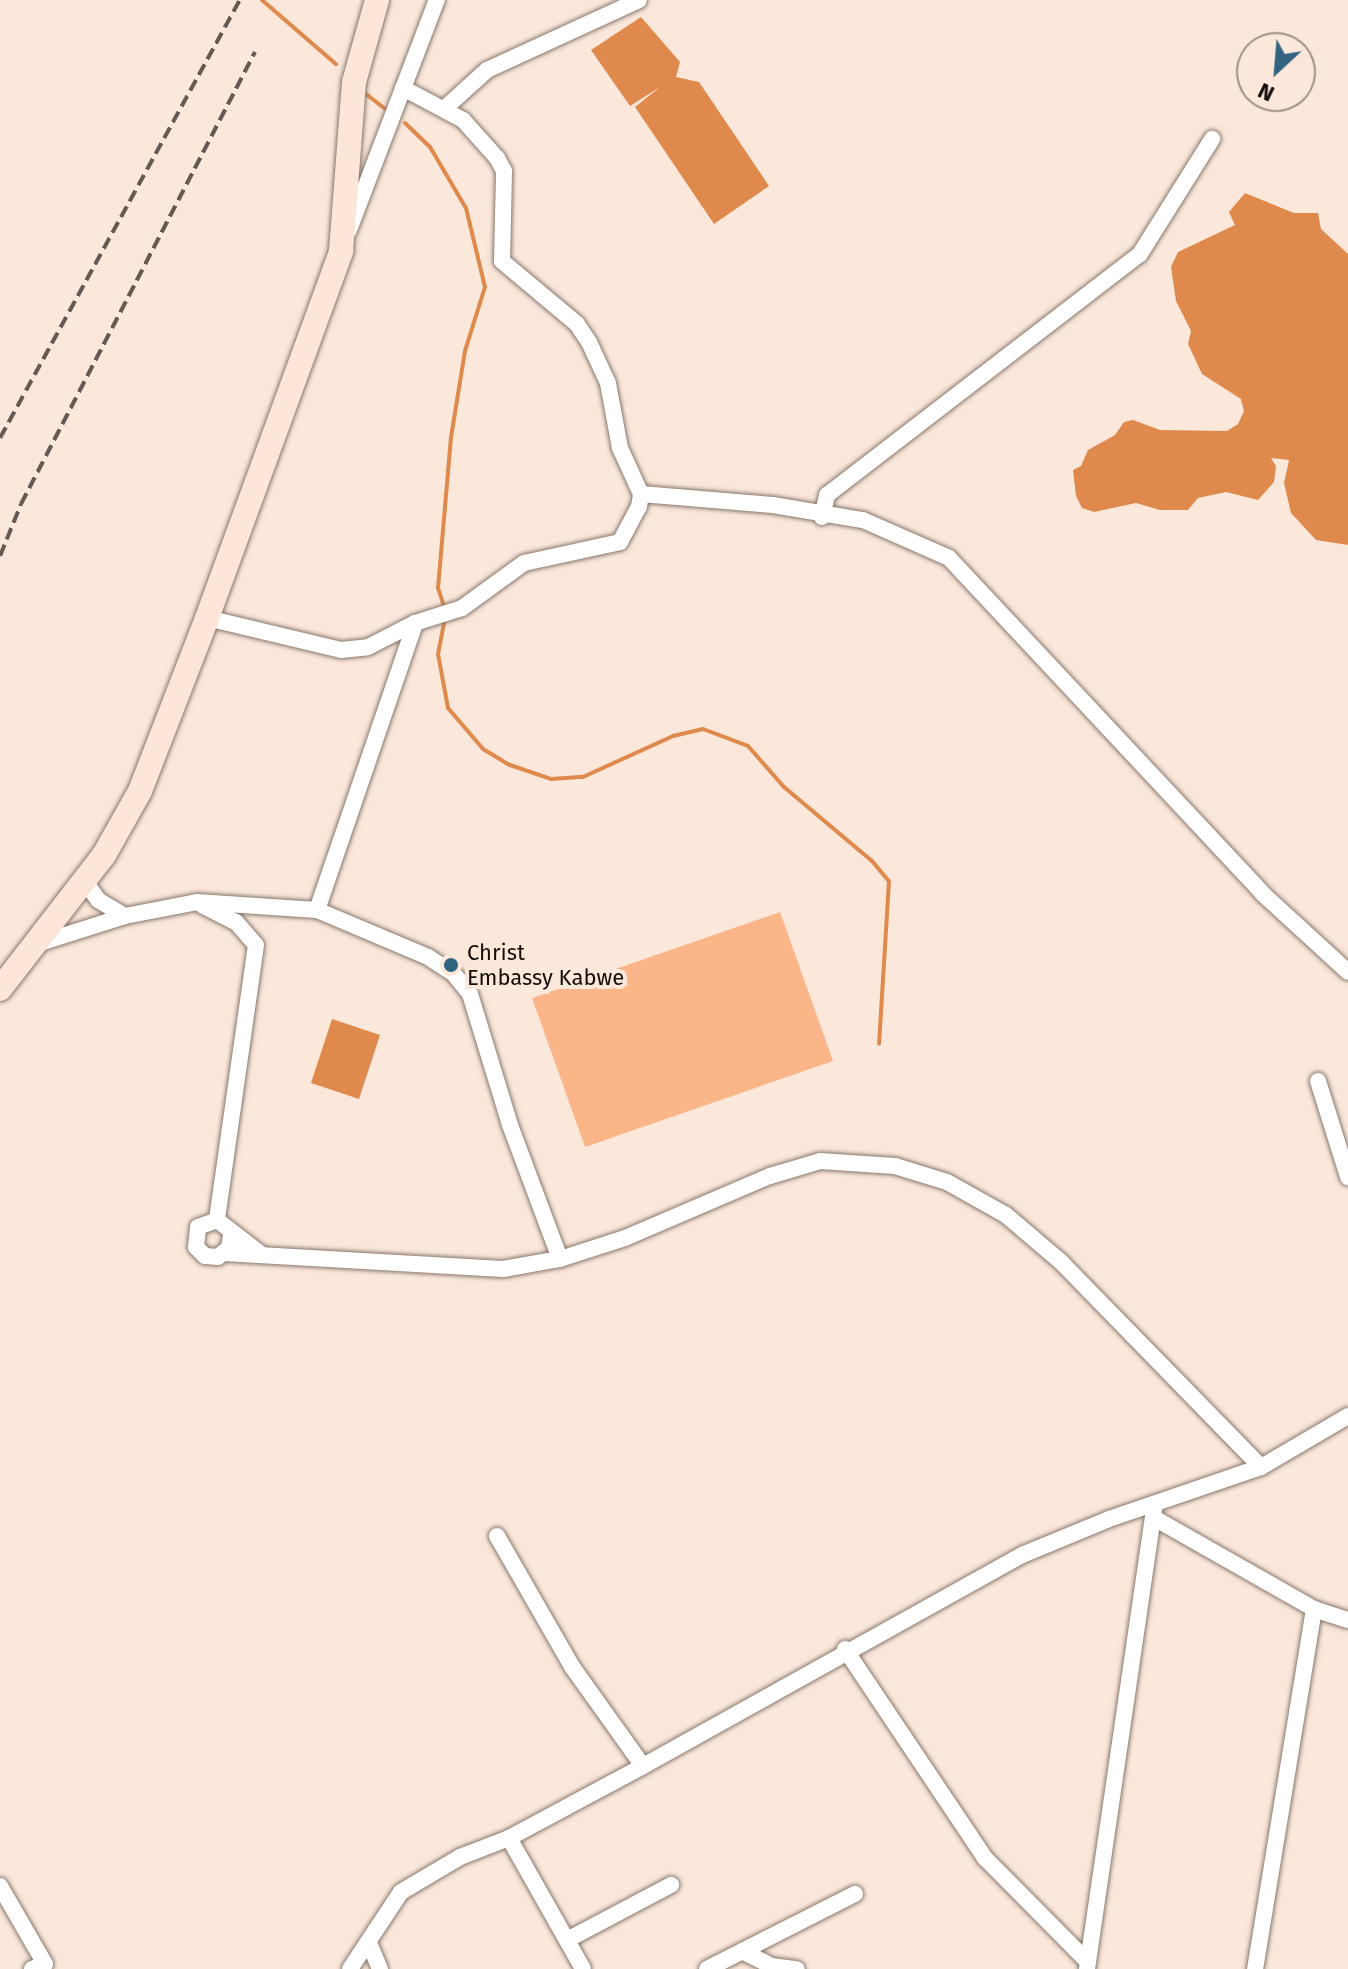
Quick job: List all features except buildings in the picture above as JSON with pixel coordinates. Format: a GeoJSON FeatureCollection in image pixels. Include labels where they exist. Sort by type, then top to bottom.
{"type":"FeatureCollection","features":[{"type":"Feature","properties":{"kind":"street"},"geometry":{"type":"LineString","coordinates":[[341,251],[354,82],[377,0]]}},
{"type":"Feature","properties":{"kind":"street"},"geometry":{"type":"LineString","coordinates":[[0,989],[104,855],[140,791],[437,0]]}},
{"type":"Feature","properties":{"kind":"street"},"geometry":{"type":"LineString","coordinates":[[444,109],[487,70],[639,0]]}},
{"type":"Feature","properties":{"kind":"street"},"geometry":{"type":"LineString","coordinates":[[207,618],[341,650],[368,647],[422,620],[462,608],[524,563],[620,542],[631,530],[641,494],[620,448],[608,383],[589,342],[577,324],[502,261],[504,171],[482,137],[444,109],[403,88]]}},
{"type":"Feature","properties":{"kind":"street"},"geometry":{"type":"LineString","coordinates":[[822,517],[827,495],[1140,254],[1212,139]]}},
{"type":"Feature","properties":{"kind":"street"},"geometry":{"type":"LineString","coordinates":[[641,494],[773,505],[822,517],[863,520],[949,558],[1263,894],[1348,972]]}},
{"type":"Feature","properties":{"kind":"street"},"geometry":{"type":"LineString","coordinates":[[317,910],[422,620]]}},
{"type":"Feature","properties":{"kind":"street"},"geometry":{"type":"LineString","coordinates":[[83,879],[98,900],[125,916]]}},
{"type":"Feature","properties":{"kind":"street"},"geometry":{"type":"LineString","coordinates":[[31,946],[125,916],[197,902],[317,910],[428,957],[463,982],[560,1259]]}},
{"type":"Feature","properties":{"kind":"street"},"geometry":{"type":"LineString","coordinates":[[197,902],[236,922],[256,945],[217,1220]]}},
{"type":"Feature","properties":{"kind":"street"},"geometry":{"type":"LineString","coordinates":[[1318,1081],[1348,1177]]}},
{"type":"Feature","properties":{"kind":"street"},"geometry":{"type":"LineString","coordinates":[[217,1220],[198,1227],[194,1240],[205,1256],[224,1253],[431,1269],[503,1269],[560,1259],[820,1161],[895,1166],[947,1182],[1006,1215],[1061,1262],[1261,1467]]}},
{"type":"Feature","properties":{"kind":"street"},"geometry":{"type":"LineString","coordinates":[[217,1220],[231,1235],[262,1255]]}},
{"type":"Feature","properties":{"kind":"street"},"geometry":{"type":"LineString","coordinates":[[224,1253],[231,1235]]}},
{"type":"Feature","properties":{"kind":"street"},"geometry":{"type":"LineString","coordinates":[[350,1969],[401,1892],[460,1857],[509,1838],[643,1766],[845,1649],[1022,1555],[1154,1511],[1261,1467],[1348,1416]]}},
{"type":"Feature","properties":{"kind":"street"},"geometry":{"type":"LineString","coordinates":[[1154,1511],[1314,1609],[1348,1620]]}},
{"type":"Feature","properties":{"kind":"street"},"geometry":{"type":"LineString","coordinates":[[1087,1965],[1154,1511]]}},
{"type":"Feature","properties":{"kind":"street"},"geometry":{"type":"LineString","coordinates":[[497,1536],[573,1668],[643,1766]]}},
{"type":"Feature","properties":{"kind":"street"},"geometry":{"type":"LineString","coordinates":[[1255,1969],[1314,1609]]}},
{"type":"Feature","properties":{"kind":"street"},"geometry":{"type":"LineString","coordinates":[[845,1649],[985,1858],[1087,1965]]}},
{"type":"Feature","properties":{"kind":"street"},"geometry":{"type":"LineString","coordinates":[[509,1838],[583,1969]]}},
{"type":"Feature","properties":{"kind":"street"},"geometry":{"type":"LineString","coordinates":[[567,1940],[671,1885]]}},
{"type":"Feature","properties":{"kind":"street"},"geometry":{"type":"LineString","coordinates":[[0,1886],[42,1967]]}},
{"type":"Feature","properties":{"kind":"street"},"geometry":{"type":"LineString","coordinates":[[707,1969],[855,1894]]}},
{"type":"Feature","properties":{"kind":"street"},"geometry":{"type":"LineString","coordinates":[[369,1943],[380,1969]]}},
{"type":"Feature","properties":{"kind":"street"},"geometry":{"type":"LineString","coordinates":[[742,1951],[771,1966],[797,1969]]}},
{"type":"Feature","properties":{"kind":"shaded area"},"geometry":{"type":"Polygon","coordinates":[[[641,17],[680,62],[676,77],[699,82],[769,186],[714,224],[635,107],[660,87],[630,106],[591,50],[641,17]]]}},
{"type":"Feature","properties":{"kind":"shaded area"},"geometry":{"type":"Polygon","coordinates":[[[1245,193],[1294,213],[1318,213],[1321,229],[1348,254],[1348,545],[1316,540],[1291,513],[1284,483],[1289,460],[1271,458],[1276,466],[1274,482],[1258,500],[1226,492],[1198,498],[1188,510],[1160,510],[1136,503],[1094,512],[1082,508],[1076,496],[1073,470],[1081,466],[1088,450],[1115,435],[1124,422],[1133,420],[1160,430],[1227,431],[1238,424],[1244,411],[1241,399],[1202,374],[1188,344],[1191,331],[1176,301],[1171,267],[1178,252],[1235,225],[1229,212],[1245,193]]]}},
{"type":"Feature","properties":{"kind":"shaded area"},"geometry":{"type":"Polygon","coordinates":[[[780,912],[833,1061],[585,1147],[532,998],[780,912]]]}},
{"type":"Feature","properties":{"kind":"shaded area"},"geometry":{"type":"Polygon","coordinates":[[[332,1019],[380,1035],[359,1099],[311,1083],[332,1019]]]}},
{"type":"Feature","properties":{"kind":"waterway"},"geometry":{"type":"LineString","coordinates":[[262,0],[336,64]]}},
{"type":"Feature","properties":{"kind":"waterway"},"geometry":{"type":"LineString","coordinates":[[366,94],[385,109]]}},
{"type":"Feature","properties":{"kind":"waterway"},"geometry":{"type":"LineString","coordinates":[[405,123],[430,147],[466,208],[485,287],[465,351],[451,437],[438,588],[445,609]]}},
{"type":"Feature","properties":{"kind":"waterway"},"geometry":{"type":"LineString","coordinates":[[445,618],[438,654],[448,708],[483,749],[510,765],[551,779],[583,777],[673,736],[703,729],[748,746],[784,787],[872,861],[889,881],[879,1044]]}},
{"type":"Feature","properties":{"kind":"railway"},"geometry":{"type":"LineString","coordinates":[[0,438],[240,0]]}},
{"type":"Feature","properties":{"kind":"railway"},"geometry":{"type":"LineString","coordinates":[[0,556],[21,504],[255,52]]}},
{"type":"Feature","properties":{"kind":"place","name":"Christ Embassy Kabwe"},"geometry":{"type":"Point","coordinates":[451,965]}}]}
